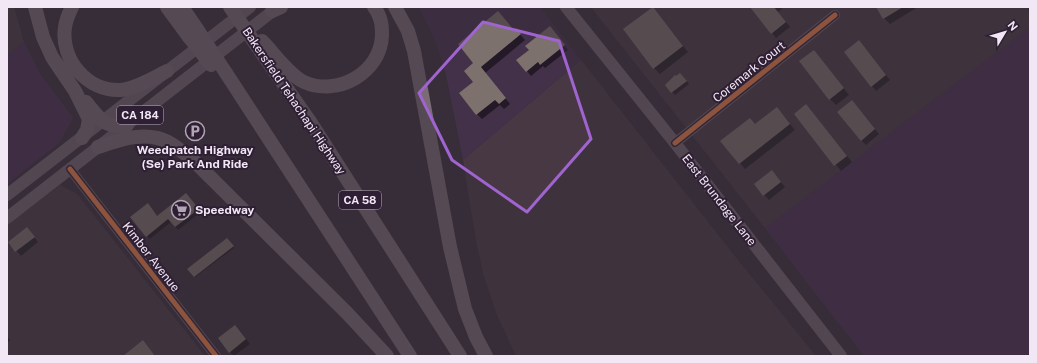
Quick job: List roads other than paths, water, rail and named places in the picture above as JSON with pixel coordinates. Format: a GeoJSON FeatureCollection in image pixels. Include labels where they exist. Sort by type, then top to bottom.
{"type":"FeatureCollection","features":[{"type":"Feature","properties":{"kind":"highway"},"geometry":{"type":"LineString","coordinates":[[34,7],[43,36],[52,57],[74,91],[89,119],[87,130],[82,138]]}},
{"type":"Feature","properties":{"kind":"highway"},"geometry":{"type":"LineString","coordinates":[[72,7],[65,27],[66,50],[75,68],[92,83],[102,88],[121,90],[145,82],[167,71]]}},
{"type":"Feature","properties":{"kind":"highway"},"geometry":{"type":"LineString","coordinates":[[167,7],[193,33],[278,151],[410,356]]}},
{"type":"Feature","properties":{"kind":"highway"},"geometry":{"type":"LineString","coordinates":[[182,7],[193,33]]}},
{"type":"Feature","properties":{"kind":"highway"},"geometry":{"type":"LineString","coordinates":[[230,7],[260,44],[291,72],[303,81],[321,86],[332,86],[351,81],[368,68],[374,60],[382,39],[380,17],[374,7]]}},
{"type":"Feature","properties":{"kind":"highway"},"geometry":{"type":"LineString","coordinates":[[394,7],[408,31],[414,51],[450,247],[465,309],[476,337],[486,356]]}},
{"type":"Feature","properties":{"kind":"highway","name":"Bakersfield Tehachapi Highway"},"geometry":{"type":"LineString","coordinates":[[260,44],[460,356]]}},
{"type":"Feature","properties":{"kind":"highway"},"geometry":{"type":"LineString","coordinates":[[74,91],[84,99],[103,121],[112,126],[127,125]]}},
{"type":"Feature","properties":{"kind":"highway"},"geometry":{"type":"LineString","coordinates":[[98,147],[129,138],[149,136],[167,141],[193,160],[347,312],[387,356]]}},
{"type":"Feature","properties":{"kind":"main road","name":"CA 184"},"geometry":{"type":"LineString","coordinates":[[7,195],[250,7]]}},
{"type":"Feature","properties":{"kind":"main road","name":"East Brundage Lane"},"geometry":{"type":"LineString","coordinates":[[566,7],[675,143],[841,356]]}},
{"type":"Feature","properties":{"kind":"main road","name":"CA 184"},"geometry":{"type":"LineString","coordinates":[[7,218],[277,8]]}},
{"type":"Feature","properties":{"kind":"street","name":"Coremark Court"},"geometry":{"type":"LineString","coordinates":[[675,143],[835,15]]}},
{"type":"Feature","properties":{"kind":"street","name":"Kimber Avenue"},"geometry":{"type":"LineString","coordinates":[[70,170],[216,356]]}},
{"type":"Feature","properties":{"kind":"place","name":"Weedpatch Highway (Se) Park And Ride"},"geometry":{"type":"Point","coordinates":[195,131]}},
{"type":"Feature","properties":{"kind":"place","name":"Speedway"},"geometry":{"type":"Point","coordinates":[181,210]}}]}
